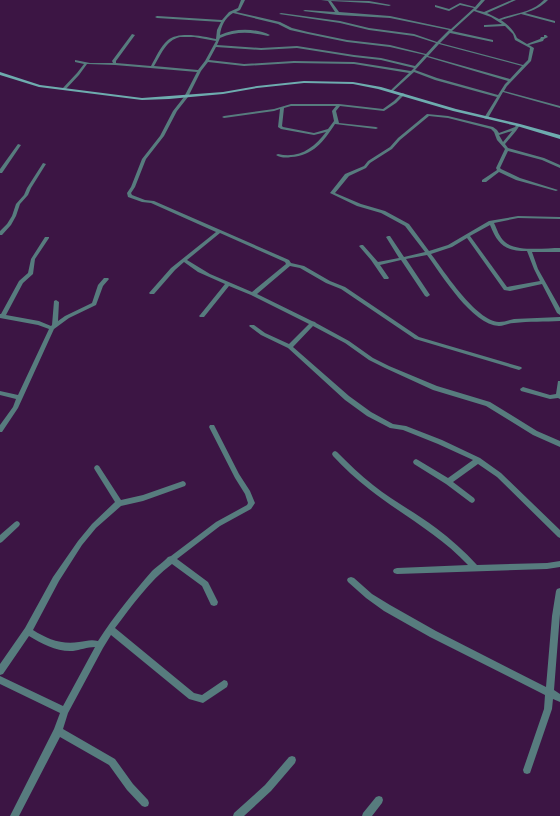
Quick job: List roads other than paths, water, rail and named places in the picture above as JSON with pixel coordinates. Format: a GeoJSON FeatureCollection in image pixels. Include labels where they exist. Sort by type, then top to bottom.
{"type":"FeatureCollection","features":[{"type":"Feature","properties":{"kind":"street"},"geometry":{"type":"LineString","coordinates":[[243,0],[241,6],[234,12],[230,13],[224,21],[219,30],[215,46],[207,61],[199,71],[186,97],[175,111],[162,136],[144,159],[133,187],[129,193],[130,196],[138,200],[152,202],[281,257],[289,264],[302,267],[342,288],[417,338],[519,368]]}},
{"type":"Feature","properties":{"kind":"street"},"geometry":{"type":"LineString","coordinates":[[322,0],[369,1],[389,5]]}},
{"type":"Feature","properties":{"kind":"street"},"geometry":{"type":"LineString","coordinates":[[329,0],[338,14]]}},
{"type":"Feature","properties":{"kind":"street"},"geometry":{"type":"LineString","coordinates":[[392,91],[438,43],[483,0]]}},
{"type":"Feature","properties":{"kind":"street"},"geometry":{"type":"LineString","coordinates":[[485,13],[514,0]]}},
{"type":"Feature","properties":{"kind":"street"},"geometry":{"type":"LineString","coordinates":[[498,20],[540,6],[546,0]]}},
{"type":"Feature","properties":{"kind":"street"},"geometry":{"type":"LineString","coordinates":[[436,6],[449,10],[460,4],[485,13],[504,25],[514,34],[516,39],[532,48],[531,57],[510,80],[486,118]]}},
{"type":"Feature","properties":{"kind":"street"},"geometry":{"type":"LineString","coordinates":[[305,11],[390,17],[492,41]]}},
{"type":"Feature","properties":{"kind":"street"},"geometry":{"type":"LineString","coordinates":[[234,12],[280,23],[291,29],[308,33],[347,41],[390,46],[427,55],[510,80]]}},
{"type":"Feature","properties":{"kind":"street"},"geometry":{"type":"LineString","coordinates":[[520,12],[554,22]]}},
{"type":"Feature","properties":{"kind":"street"},"geometry":{"type":"LineString","coordinates":[[281,14],[340,22],[369,29],[409,34],[524,66]]}},
{"type":"Feature","properties":{"kind":"street"},"geometry":{"type":"LineString","coordinates":[[157,17],[224,21]]}},
{"type":"Feature","properties":{"kind":"street"},"geometry":{"type":"LineString","coordinates":[[485,26],[504,25]]}},
{"type":"Feature","properties":{"kind":"street"},"geometry":{"type":"LineString","coordinates":[[152,67],[169,41],[174,37],[218,38],[236,31],[268,35]]}},
{"type":"Feature","properties":{"kind":"street"},"geometry":{"type":"LineString","coordinates":[[115,64],[114,61],[133,35]]}},
{"type":"Feature","properties":{"kind":"street"},"geometry":{"type":"LineString","coordinates":[[526,45],[542,40],[542,38],[546,38],[545,36]]}},
{"type":"Feature","properties":{"kind":"street"},"geometry":{"type":"LineString","coordinates":[[215,46],[261,49],[297,47],[381,59],[436,79],[500,96]]}},
{"type":"Feature","properties":{"kind":"street"},"geometry":{"type":"LineString","coordinates":[[76,61],[199,71]]}},
{"type":"Feature","properties":{"kind":"street"},"geometry":{"type":"LineString","coordinates":[[207,61],[244,65],[294,62],[354,63],[413,70]]}},
{"type":"Feature","properties":{"kind":"street"},"geometry":{"type":"LineString","coordinates":[[64,89],[86,63]]}},
{"type":"Feature","properties":{"kind":"street"},"geometry":{"type":"LineString","coordinates":[[0,73],[40,86],[137,98],[186,97],[223,94],[274,85],[321,81],[353,83],[392,91],[454,110],[560,137]]}},
{"type":"Feature","properties":{"kind":"street"},"geometry":{"type":"LineString","coordinates":[[502,91],[560,107]]}},
{"type":"Feature","properties":{"kind":"street"},"geometry":{"type":"LineString","coordinates":[[224,117],[282,108],[291,105],[339,105],[384,110],[396,102],[403,94]]}},
{"type":"Feature","properties":{"kind":"street"},"geometry":{"type":"LineString","coordinates":[[278,155],[298,155],[311,152],[335,122],[334,109],[339,105]]}},
{"type":"Feature","properties":{"kind":"street"},"geometry":{"type":"LineString","coordinates":[[282,108],[280,124],[280,127],[282,128],[314,134],[329,130]]}},
{"type":"Feature","properties":{"kind":"street"},"geometry":{"type":"LineString","coordinates":[[560,167],[543,159],[507,149],[499,140],[496,131],[489,127],[443,116],[428,115],[399,139],[391,148],[369,162],[365,167],[347,175],[333,192],[334,195],[359,205],[383,212],[404,223],[472,310],[488,321],[499,324],[519,321],[560,319]]}},
{"type":"Feature","properties":{"kind":"street"},"geometry":{"type":"LineString","coordinates":[[335,122],[340,125],[376,128]]}},
{"type":"Feature","properties":{"kind":"street"},"geometry":{"type":"LineString","coordinates":[[497,135],[517,126]]}},
{"type":"Feature","properties":{"kind":"street"},"geometry":{"type":"LineString","coordinates":[[503,144],[517,126]]}},
{"type":"Feature","properties":{"kind":"street"},"geometry":{"type":"LineString","coordinates":[[0,172],[20,145]]}},
{"type":"Feature","properties":{"kind":"street"},"geometry":{"type":"LineString","coordinates":[[484,181],[499,170],[498,168],[507,149]]}},
{"type":"Feature","properties":{"kind":"street"},"geometry":{"type":"LineString","coordinates":[[0,234],[9,225],[18,204],[26,195],[44,164]]}},
{"type":"Feature","properties":{"kind":"street"},"geometry":{"type":"LineString","coordinates":[[499,170],[520,181],[556,190]]}},
{"type":"Feature","properties":{"kind":"street"},"geometry":{"type":"LineString","coordinates":[[376,264],[428,253],[454,244],[491,222],[518,217],[560,218]]}},
{"type":"Feature","properties":{"kind":"street"},"geometry":{"type":"LineString","coordinates":[[491,222],[502,244],[511,249],[560,250]]}},
{"type":"Feature","properties":{"kind":"street"},"geometry":{"type":"LineString","coordinates":[[152,293],[165,276],[220,231]]}},
{"type":"Feature","properties":{"kind":"street"},"geometry":{"type":"LineString","coordinates":[[468,236],[506,288],[510,290],[543,282]]}},
{"type":"Feature","properties":{"kind":"street"},"geometry":{"type":"LineString","coordinates":[[388,237],[427,295]]}},
{"type":"Feature","properties":{"kind":"street"},"geometry":{"type":"LineString","coordinates":[[47,238],[33,259],[30,274],[22,282],[1,316],[53,327]]}},
{"type":"Feature","properties":{"kind":"street"},"geometry":{"type":"LineString","coordinates":[[361,246],[386,278]]}},
{"type":"Feature","properties":{"kind":"street"},"geometry":{"type":"LineString","coordinates":[[529,250],[543,282],[560,313]]}},
{"type":"Feature","properties":{"kind":"street"},"geometry":{"type":"LineString","coordinates":[[184,260],[201,271],[313,323],[387,367],[435,388],[488,404],[535,433],[560,444]]}},
{"type":"Feature","properties":{"kind":"street"},"geometry":{"type":"LineString","coordinates":[[253,294],[289,264]]}},
{"type":"Feature","properties":{"kind":"street"},"geometry":{"type":"LineString","coordinates":[[53,327],[67,317],[94,304],[101,285],[106,279]]}},
{"type":"Feature","properties":{"kind":"street"},"geometry":{"type":"LineString","coordinates":[[202,316],[229,283]]}},
{"type":"Feature","properties":{"kind":"street"},"geometry":{"type":"LineString","coordinates":[[0,430],[8,419],[19,398],[53,327],[56,302]]}},
{"type":"Feature","properties":{"kind":"street"},"geometry":{"type":"LineString","coordinates":[[290,347],[313,323]]}},
{"type":"Feature","properties":{"kind":"street"},"geometry":{"type":"LineString","coordinates":[[252,326],[290,347],[347,398],[369,414],[392,426],[404,428],[440,442],[478,460],[499,476],[560,535]]}},
{"type":"Feature","properties":{"kind":"street"},"geometry":{"type":"LineString","coordinates":[[523,389],[550,397],[559,396],[558,393],[560,383]]}},
{"type":"Feature","properties":{"kind":"street"},"geometry":{"type":"LineString","coordinates":[[0,392],[19,398]]}},
{"type":"Feature","properties":{"kind":"street"},"geometry":{"type":"LineString","coordinates":[[14,816],[58,731],[65,711],[110,629],[150,578],[171,559],[218,524],[249,507],[252,503],[212,427]]}},
{"type":"Feature","properties":{"kind":"street"},"geometry":{"type":"LineString","coordinates":[[335,454],[358,476],[445,538],[463,554],[476,569]]}},
{"type":"Feature","properties":{"kind":"street"},"geometry":{"type":"LineString","coordinates":[[448,482],[478,460]]}},
{"type":"Feature","properties":{"kind":"street"},"geometry":{"type":"LineString","coordinates":[[416,462],[448,482],[472,500]]}},
{"type":"Feature","properties":{"kind":"street"},"geometry":{"type":"LineString","coordinates":[[97,468],[119,503]]}},
{"type":"Feature","properties":{"kind":"street"},"geometry":{"type":"LineString","coordinates":[[0,671],[28,631],[56,580],[80,543],[94,526],[119,503],[143,498],[183,484]]}},
{"type":"Feature","properties":{"kind":"street"},"geometry":{"type":"LineString","coordinates":[[0,540],[17,524]]}},
{"type":"Feature","properties":{"kind":"street"},"geometry":{"type":"LineString","coordinates":[[171,559],[205,584],[214,602]]}},
{"type":"Feature","properties":{"kind":"street"},"geometry":{"type":"LineString","coordinates":[[397,572],[547,566],[560,564]]}},
{"type":"Feature","properties":{"kind":"street"},"geometry":{"type":"LineString","coordinates":[[351,580],[369,596],[386,608],[454,646],[478,656],[537,688],[560,698]]}},
{"type":"Feature","properties":{"kind":"street"},"geometry":{"type":"LineString","coordinates":[[528,770],[548,709],[560,591]]}},
{"type":"Feature","properties":{"kind":"street"},"geometry":{"type":"LineString","coordinates":[[110,629],[192,696],[202,699],[224,684]]}},
{"type":"Feature","properties":{"kind":"street"},"geometry":{"type":"LineString","coordinates":[[28,631],[48,643],[58,646],[79,646],[91,642],[100,645]]}},
{"type":"Feature","properties":{"kind":"street"},"geometry":{"type":"LineString","coordinates":[[0,680],[65,711]]}},
{"type":"Feature","properties":{"kind":"street"},"geometry":{"type":"LineString","coordinates":[[58,731],[112,762],[145,803]]}},
{"type":"Feature","properties":{"kind":"street"},"geometry":{"type":"LineString","coordinates":[[238,816],[268,788],[292,760]]}},
{"type":"Feature","properties":{"kind":"street"},"geometry":{"type":"LineString","coordinates":[[366,816],[379,800]]}}]}
